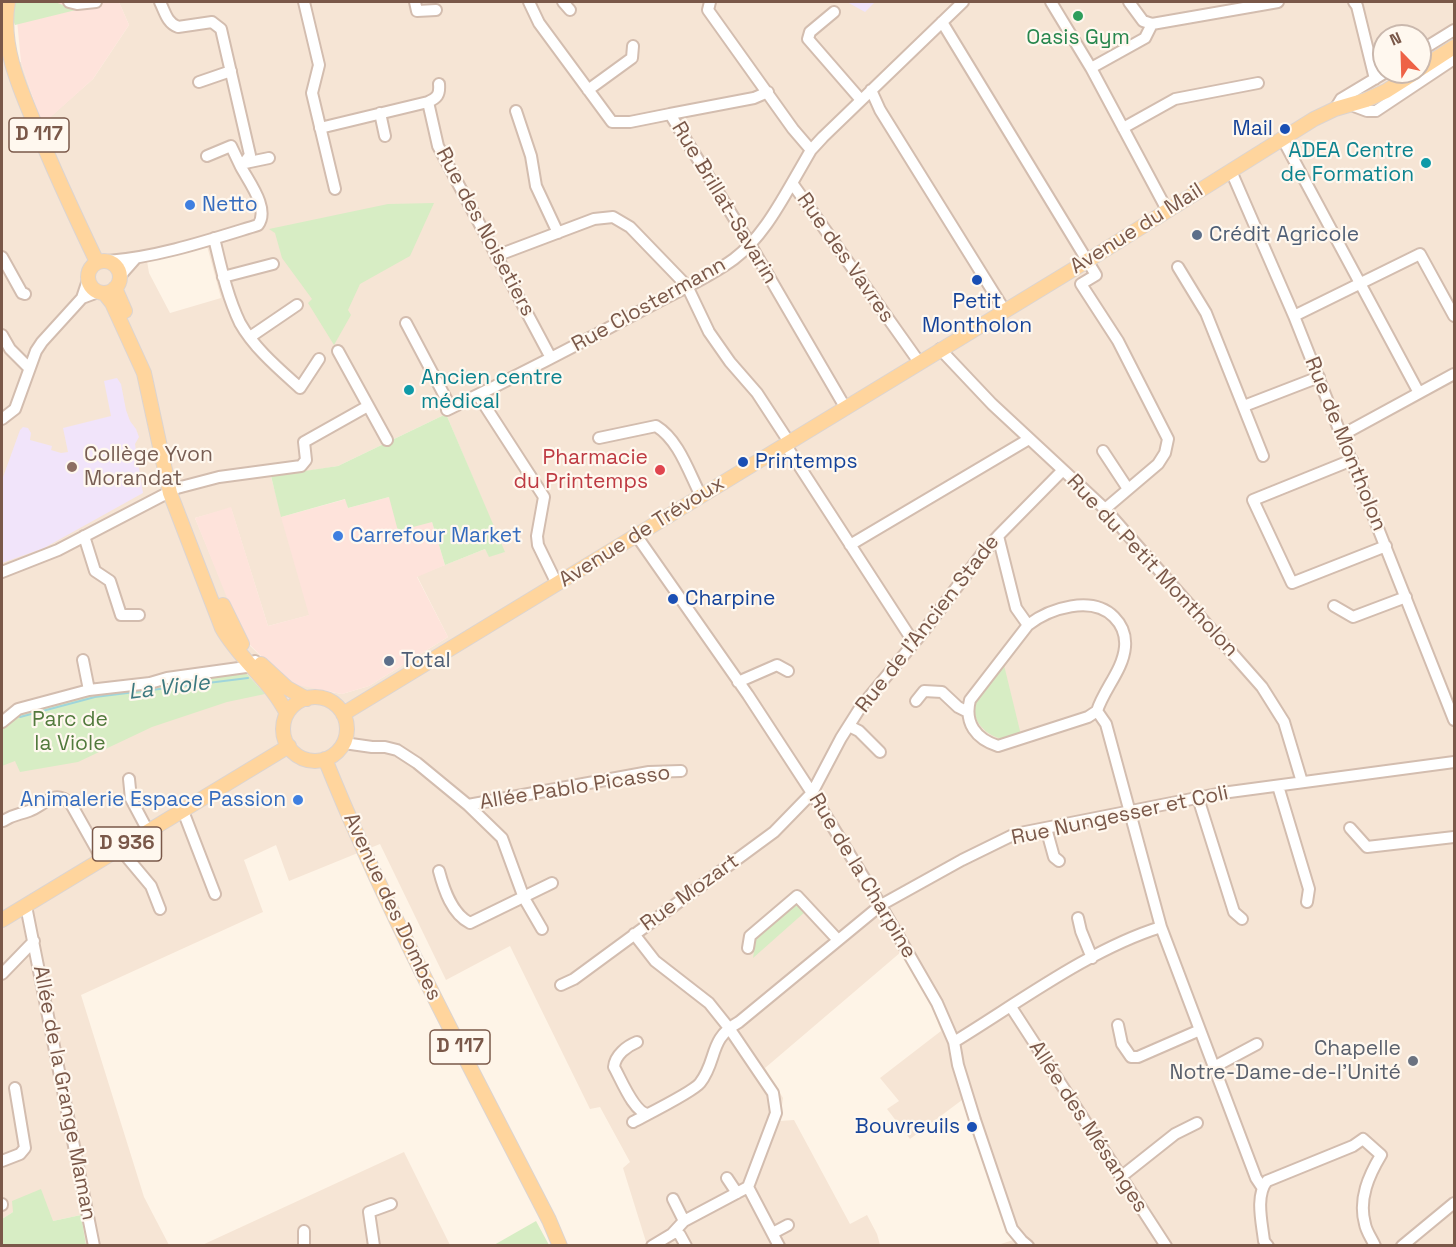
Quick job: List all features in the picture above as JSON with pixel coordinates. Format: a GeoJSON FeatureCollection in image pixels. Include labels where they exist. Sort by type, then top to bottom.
{"type":"FeatureCollection","features":[{"type":"Feature","properties":{"kind":"main road","name":"D 117"},"geometry":{"type":"LineString","coordinates":[[8,2],[5,19],[7,44],[16,77],[55,174],[103,262]]}},
{"type":"Feature","properties":{"kind":"main road"},"geometry":{"type":"LineString","coordinates":[[1432,61],[1455,47]]}},
{"type":"Feature","properties":{"kind":"main road","name":"Avenue du Mail"},"geometry":{"type":"LineString","coordinates":[[940,350],[1088,261],[1314,119],[1386,91],[1397,84]]}},
{"type":"Feature","properties":{"kind":"main road"},"geometry":{"type":"LineString","coordinates":[[109,287],[92,287],[88,280],[91,268],[103,262],[116,267],[109,287],[149,369],[156,390],[174,490],[240,642],[287,714]]}},
{"type":"Feature","properties":{"kind":"main road","name":"Avenue de Trévoux"},"geometry":{"type":"LineString","coordinates":[[343,714],[940,350]]}},
{"type":"Feature","properties":{"kind":"main road"},"geometry":{"type":"LineString","coordinates":[[253,662],[287,688],[307,699]]}},
{"type":"Feature","properties":{"kind":"main road"},"geometry":{"type":"LineString","coordinates":[[323,698],[331,702],[343,714],[347,728],[344,743],[339,750],[326,759],[309,760],[294,753],[289,746],[284,730],[287,714],[299,702],[323,698]]}},
{"type":"Feature","properties":{"kind":"main road","name":"D 936"},"geometry":{"type":"LineString","coordinates":[[2,920],[289,746]]}},
{"type":"Feature","properties":{"kind":"main road","name":"Avenue des Dombes"},"geometry":{"type":"LineString","coordinates":[[326,759],[361,847],[560,1245]]}},
{"type":"Feature","properties":{"kind":"street"},"geometry":{"type":"LineString","coordinates":[[69,2],[77,4],[96,2]]}},
{"type":"Feature","properties":{"kind":"street"},"geometry":{"type":"LineString","coordinates":[[160,2],[169,22],[173,25],[178,27],[212,22],[221,29],[250,155],[243,165]]}},
{"type":"Feature","properties":{"kind":"street"},"geometry":{"type":"LineString","coordinates":[[304,2],[318,65],[312,93],[335,189]]}},
{"type":"Feature","properties":{"kind":"street"},"geometry":{"type":"LineString","coordinates":[[415,2],[417,11],[436,10]]}},
{"type":"Feature","properties":{"kind":"street","name":"Rue Brillat-Savarin"},"geometry":{"type":"LineString","coordinates":[[529,2],[539,23],[612,122],[630,122],[670,114],[750,244],[845,407]]}},
{"type":"Feature","properties":{"kind":"street"},"geometry":{"type":"LineString","coordinates":[[710,2],[708,10],[793,129],[811,150]]}},
{"type":"Feature","properties":{"kind":"street","name":"Rue des Vavres"},"geometry":{"type":"LineString","coordinates":[[919,362],[792,183],[811,150],[963,2]]}},
{"type":"Feature","properties":{"kind":"street"},"geometry":{"type":"LineString","coordinates":[[1051,2],[1091,68],[1167,210]]}},
{"type":"Feature","properties":{"kind":"street"},"geometry":{"type":"LineString","coordinates":[[1129,2],[1143,21],[1152,24],[1278,2]]}},
{"type":"Feature","properties":{"kind":"street"},"geometry":{"type":"LineString","coordinates":[[1354,2],[1357,6],[1372,67]]}},
{"type":"Feature","properties":{"kind":"street"},"geometry":{"type":"LineString","coordinates":[[834,12],[807,35],[808,39],[861,100]]}},
{"type":"Feature","properties":{"kind":"street"},"geometry":{"type":"LineString","coordinates":[[942,22],[1096,275],[1081,284],[1118,341],[1168,439],[1165,453],[1158,464],[1105,509]]}},
{"type":"Feature","properties":{"kind":"street"},"geometry":{"type":"LineString","coordinates":[[1091,68],[1145,38],[1152,24]]}},
{"type":"Feature","properties":{"kind":"street"},"geometry":{"type":"LineString","coordinates":[[1432,44],[1455,30]]}},
{"type":"Feature","properties":{"kind":"street"},"geometry":{"type":"LineString","coordinates":[[588,90],[632,58],[633,46]]}},
{"type":"Feature","properties":{"kind":"street"},"geometry":{"type":"LineString","coordinates":[[1351,105],[1367,111],[1376,111],[1455,59]]}},
{"type":"Feature","properties":{"kind":"street"},"geometry":{"type":"LineString","coordinates":[[199,82],[231,71]]}},
{"type":"Feature","properties":{"kind":"street","name":"Avenue du Mail"},"geometry":{"type":"LineString","coordinates":[[1335,109],[1341,99],[1372,81]]}},
{"type":"Feature","properties":{"kind":"street"},"geometry":{"type":"LineString","coordinates":[[1123,128],[1175,99],[1258,83]]}},
{"type":"Feature","properties":{"kind":"street"},"geometry":{"type":"LineString","coordinates":[[320,128],[428,102],[436,99],[440,93],[439,84]]}},
{"type":"Feature","properties":{"kind":"street"},"geometry":{"type":"LineString","coordinates":[[871,90],[880,110],[1005,311]]}},
{"type":"Feature","properties":{"kind":"street"},"geometry":{"type":"LineString","coordinates":[[670,114],[754,98],[768,92]]}},
{"type":"Feature","properties":{"kind":"street","name":"Rue des Noisetiers"},"geometry":{"type":"LineString","coordinates":[[428,102],[438,146],[551,358]]}},
{"type":"Feature","properties":{"kind":"street"},"geometry":{"type":"LineString","coordinates":[[516,111],[531,156],[536,186],[558,233]]}},
{"type":"Feature","properties":{"kind":"street"},"geometry":{"type":"LineString","coordinates":[[380,113],[385,136]]}},
{"type":"Feature","properties":{"kind":"street"},"geometry":{"type":"LineString","coordinates":[[1282,138],[1419,393]]}},
{"type":"Feature","properties":{"kind":"street"},"geometry":{"type":"LineString","coordinates":[[103,262],[135,259],[258,225],[262,220],[262,210],[243,165],[231,146],[207,156]]}},
{"type":"Feature","properties":{"kind":"street"},"geometry":{"type":"LineString","coordinates":[[243,165],[269,158]]}},
{"type":"Feature","properties":{"kind":"street","name":"Rue de Montholon"},"geometry":{"type":"LineString","coordinates":[[1231,171],[1319,377],[1455,720]]}},
{"type":"Feature","properties":{"kind":"street","name":"Rue Clostermann"},"geometry":{"type":"LineString","coordinates":[[406,323],[449,409],[551,358],[711,274],[735,259],[778,208],[792,183]]}},
{"type":"Feature","properties":{"kind":"street"},"geometry":{"type":"LineString","coordinates":[[496,256],[594,219],[613,217],[630,226],[687,286],[709,332],[730,362],[757,393],[914,643]]}},
{"type":"Feature","properties":{"kind":"street"},"geometry":{"type":"LineString","coordinates":[[214,238],[223,278],[233,307],[250,337],[300,388],[319,359]]}},
{"type":"Feature","properties":{"kind":"street"},"geometry":{"type":"LineString","coordinates":[[1294,316],[1420,254],[1455,316]]}},
{"type":"Feature","properties":{"kind":"street"},"geometry":{"type":"LineString","coordinates":[[2,257],[5,272],[25,294]]}},
{"type":"Feature","properties":{"kind":"street"},"geometry":{"type":"LineString","coordinates":[[82,298],[109,287],[135,259]]}},
{"type":"Feature","properties":{"kind":"street"},"geometry":{"type":"LineString","coordinates":[[223,278],[273,264]]}},
{"type":"Feature","properties":{"kind":"street"},"geometry":{"type":"LineString","coordinates":[[1178,267],[1206,313],[1263,456]]}},
{"type":"Feature","properties":{"kind":"street"},"geometry":{"type":"LineString","coordinates":[[2,419],[15,409],[29,368],[42,342],[82,298],[88,280]]}},
{"type":"Feature","properties":{"kind":"street"},"geometry":{"type":"LineString","coordinates":[[250,337],[297,305]]}},
{"type":"Feature","properties":{"kind":"street"},"geometry":{"type":"LineString","coordinates":[[2,335],[16,356],[29,368]]}},
{"type":"Feature","properties":{"kind":"street","name":"Rue du Petit Montholon"},"geometry":{"type":"LineString","coordinates":[[940,350],[1029,439],[1105,509],[1262,687],[1284,722],[1302,782]]}},
{"type":"Feature","properties":{"kind":"street"},"geometry":{"type":"LineString","coordinates":[[338,351],[387,440]]}},
{"type":"Feature","properties":{"kind":"street"},"geometry":{"type":"LineString","coordinates":[[1342,435],[1455,374]]}},
{"type":"Feature","properties":{"kind":"street"},"geometry":{"type":"LineString","coordinates":[[1244,406],[1319,377]]}},
{"type":"Feature","properties":{"kind":"street"},"geometry":{"type":"LineString","coordinates":[[478,395],[544,497],[537,536],[538,545],[557,584]]}},
{"type":"Feature","properties":{"kind":"street"},"geometry":{"type":"LineString","coordinates":[[2,572],[58,550],[174,490],[219,477],[301,466],[306,460],[304,442],[368,406]]}},
{"type":"Feature","properties":{"kind":"street"},"geometry":{"type":"LineString","coordinates":[[600,438],[656,426],[665,431],[701,496]]}},
{"type":"Feature","properties":{"kind":"street"},"geometry":{"type":"LineString","coordinates":[[850,544],[1029,439]]}},
{"type":"Feature","properties":{"kind":"street"},"geometry":{"type":"LineString","coordinates":[[1103,451],[1128,489]]}},
{"type":"Feature","properties":{"kind":"street"},"geometry":{"type":"LineString","coordinates":[[1352,460],[1253,500],[1292,583],[1386,546]]}},
{"type":"Feature","properties":{"kind":"street","name":"Rue de l’Ancien Stade"},"geometry":{"type":"LineString","coordinates":[[812,793],[860,708],[998,536],[1063,470]]}},
{"type":"Feature","properties":{"kind":"street","name":"Rue de la Charpine"},"geometry":{"type":"LineString","coordinates":[[636,535],[812,793],[881,905],[937,1003],[954,1041],[958,1065],[1012,1229],[1028,1245]]}},
{"type":"Feature","properties":{"kind":"street"},"geometry":{"type":"LineString","coordinates":[[84,536],[95,571],[110,581],[122,615],[139,615]]}},
{"type":"Feature","properties":{"kind":"street"},"geometry":{"type":"LineString","coordinates":[[998,536],[1016,608],[1028,626]]}},
{"type":"Feature","properties":{"kind":"street"},"geometry":{"type":"LineString","coordinates":[[1334,606],[1353,617],[1406,597]]}},
{"type":"Feature","properties":{"kind":"street"},"geometry":{"type":"LineString","coordinates":[[1086,605],[1098,606],[1110,613],[1118,621],[1126,639],[1123,660],[1102,697],[1097,711],[1088,717],[998,746],[980,737],[968,721],[970,700],[1028,626],[1038,618],[1067,608],[1086,605]]}},
{"type":"Feature","properties":{"kind":"street"},"geometry":{"type":"LineString","coordinates":[[83,660],[89,690]]}},
{"type":"Feature","properties":{"kind":"street"},"geometry":{"type":"LineString","coordinates":[[2,722],[18,709],[89,690],[150,683],[167,678],[246,667],[253,662]]}},
{"type":"Feature","properties":{"kind":"street"},"geometry":{"type":"LineString","coordinates":[[738,682],[777,664],[788,671]]}},
{"type":"Feature","properties":{"kind":"street"},"geometry":{"type":"LineString","coordinates":[[916,701],[924,691],[942,692],[958,707],[968,712]]}},
{"type":"Feature","properties":{"kind":"street"},"geometry":{"type":"LineString","coordinates":[[1097,711],[1106,724],[1161,927],[1256,1178],[1262,1187]]}},
{"type":"Feature","properties":{"kind":"street"},"geometry":{"type":"LineString","coordinates":[[849,726],[859,731],[880,752]]}},
{"type":"Feature","properties":{"kind":"street","name":"Allée Pablo Picasso"},"geometry":{"type":"LineString","coordinates":[[344,743],[397,750],[417,763],[468,805],[649,772],[681,771]]}},
{"type":"Feature","properties":{"kind":"street","name":"Rue Nungesser et Coli"},"geometry":{"type":"LineString","coordinates":[[729,1028],[881,905],[962,860],[1015,834],[1198,798],[1455,762]]}},
{"type":"Feature","properties":{"kind":"street"},"geometry":{"type":"LineString","coordinates":[[129,779],[131,799],[148,831]]}},
{"type":"Feature","properties":{"kind":"street"},"geometry":{"type":"LineString","coordinates":[[1278,786],[1309,889],[1307,902]]}},
{"type":"Feature","properties":{"kind":"street","name":"Rue Mozart"},"geometry":{"type":"LineString","coordinates":[[561,985],[574,978],[774,831],[812,793]]}},
{"type":"Feature","properties":{"kind":"street"},"geometry":{"type":"LineString","coordinates":[[3,821],[15,814],[30,811],[50,798],[65,799],[71,804],[102,859]]}},
{"type":"Feature","properties":{"kind":"street"},"geometry":{"type":"LineString","coordinates":[[1198,798],[1233,912],[1242,919]]}},
{"type":"Feature","properties":{"kind":"street"},"geometry":{"type":"LineString","coordinates":[[468,805],[502,838],[524,898],[542,929]]}},
{"type":"Feature","properties":{"kind":"street"},"geometry":{"type":"LineString","coordinates":[[183,811],[215,894]]}},
{"type":"Feature","properties":{"kind":"street"},"geometry":{"type":"LineString","coordinates":[[1046,828],[1054,857],[1059,861]]}},
{"type":"Feature","properties":{"kind":"street"},"geometry":{"type":"LineString","coordinates":[[1350,828],[1367,847],[1455,837]]}},
{"type":"Feature","properties":{"kind":"street"},"geometry":{"type":"LineString","coordinates":[[120,849],[151,886],[160,909]]}},
{"type":"Feature","properties":{"kind":"street"},"geometry":{"type":"LineString","coordinates":[[439,871],[443,886],[459,918],[470,922],[552,883]]}},
{"type":"Feature","properties":{"kind":"street"},"geometry":{"type":"LineString","coordinates":[[748,948],[750,936],[797,896],[838,940]]}},
{"type":"Feature","properties":{"kind":"street","name":"Allée de la Grange Maman"},"geometry":{"type":"LineString","coordinates":[[26,906],[94,1245]]}},
{"type":"Feature","properties":{"kind":"street"},"geometry":{"type":"LineString","coordinates":[[1078,918],[1092,958]]}},
{"type":"Feature","properties":{"kind":"street"},"geometry":{"type":"LineString","coordinates":[[954,1041],[1092,958],[1144,932],[1161,927]]}},
{"type":"Feature","properties":{"kind":"street"},"geometry":{"type":"LineString","coordinates":[[634,934],[655,961],[710,1003],[772,1093],[776,1113],[748,1187],[684,1221],[675,1231],[652,1245]]}},
{"type":"Feature","properties":{"kind":"street","name":"Allée de la Grange Maman"},"geometry":{"type":"LineString","coordinates":[[2,974],[34,941]]}},
{"type":"Feature","properties":{"kind":"street","name":"Allée des Mésanges"},"geometry":{"type":"LineString","coordinates":[[1011,1007],[1166,1245]]}},
{"type":"Feature","properties":{"kind":"street"},"geometry":{"type":"LineString","coordinates":[[1118,1025],[1122,1044],[1131,1057],[1138,1057],[1200,1030]]}},
{"type":"Feature","properties":{"kind":"street"},"geometry":{"type":"LineString","coordinates":[[633,1122],[699,1084],[719,1038],[729,1028]]}},
{"type":"Feature","properties":{"kind":"street"},"geometry":{"type":"LineString","coordinates":[[638,1042],[627,1046],[615,1061],[614,1067],[637,1109],[648,1114]]}},
{"type":"Feature","properties":{"kind":"street"},"geometry":{"type":"LineString","coordinates":[[1214,1067],[1257,1044]]}},
{"type":"Feature","properties":{"kind":"street"},"geometry":{"type":"LineString","coordinates":[[2,1161],[20,1154],[25,1148],[15,1088]]}},
{"type":"Feature","properties":{"kind":"street"},"geometry":{"type":"LineString","coordinates":[[1122,1176],[1175,1134],[1197,1123]]}},
{"type":"Feature","properties":{"kind":"street"},"geometry":{"type":"LineString","coordinates":[[1268,1245],[1264,1241],[1260,1198],[1262,1187],[1267,1181],[1353,1146],[1363,1139],[1381,1155],[1371,1172],[1363,1202],[1365,1224],[1375,1245]]}},
{"type":"Feature","properties":{"kind":"street"},"geometry":{"type":"LineString","coordinates":[[727,1178],[736,1193]]}},
{"type":"Feature","properties":{"kind":"street"},"geometry":{"type":"LineString","coordinates":[[748,1187],[779,1245]]}},
{"type":"Feature","properties":{"kind":"street"},"geometry":{"type":"LineString","coordinates":[[673,1199],[684,1221]]}},
{"type":"Feature","properties":{"kind":"street"},"geometry":{"type":"LineString","coordinates":[[1402,1245],[1455,1203]]}},
{"type":"Feature","properties":{"kind":"street"},"geometry":{"type":"LineString","coordinates":[[374,1245],[369,1212],[391,1204]]}},
{"type":"Feature","properties":{"kind":"street"},"geometry":{"type":"LineString","coordinates":[[773,1233],[788,1225]]}},
{"type":"Feature","properties":{"kind":"street"},"geometry":{"type":"LineString","coordinates":[[304,1231],[304,1245]]}},
{"type":"Feature","properties":{"kind":"street"},"geometry":{"type":"LineString","coordinates":[[675,1231],[686,1245]]}},
{"type":"Feature","properties":{"kind":"shaded area"},"geometry":{"type":"Polygon","coordinates":[[[25,2],[119,2],[129,25],[93,79],[42,125],[21,62],[17,20],[25,2]]]}},
{"type":"Feature","properties":{"kind":"shaded area"},"geometry":{"type":"Polygon","coordinates":[[[119,2],[1454,2],[1454,1245],[998,1245],[1013,1240],[962,1100],[910,1139],[887,1109],[899,1101],[880,1078],[941,1031],[931,1005],[901,952],[765,1068],[783,1098],[780,1121],[794,1120],[850,1224],[867,1215],[880,1245],[647,1245],[623,1168],[630,1162],[600,1107],[590,1109],[510,946],[446,980],[380,844],[289,881],[276,845],[244,860],[263,912],[81,995],[144,1197],[169,1245],[86,1245],[81,1215],[53,1221],[13,1212],[2,1219],[2,60],[21,62],[42,124],[93,79],[129,25],[119,2]],[[207,246],[147,261],[149,273],[170,313],[221,298],[207,246]],[[446,414],[338,466],[271,477],[310,615],[268,626],[231,508],[195,518],[247,643],[268,663],[325,691],[342,694],[369,686],[448,637],[417,576],[485,549],[489,556],[504,552],[446,414]]]}},
{"type":"Feature","properties":{"kind":"shaded area"},"geometry":{"type":"Polygon","coordinates":[[[847,2],[875,2],[865,12],[847,2]]]}},
{"type":"Feature","properties":{"kind":"shaded area","name":"Collège Yvon Morandat"},"geometry":{"type":"Polygon","coordinates":[[[117,378],[121,384],[130,421],[139,437],[135,444],[143,493],[44,548],[2,563],[2,480],[20,430],[23,427],[28,428],[31,433],[30,440],[52,446],[51,450],[61,453],[68,452],[63,428],[111,416],[104,381],[117,378]]]}},
{"type":"Feature","properties":{"kind":"shaded area"},"geometry":{"type":"Polygon","coordinates":[[[389,497],[432,522],[445,565],[417,577],[448,637],[369,686],[342,694],[297,685],[268,663],[243,638],[195,518],[231,507],[268,626],[309,615],[281,517],[346,499],[348,508],[389,497]]]}},
{"type":"Feature","properties":{"kind":"shaded area"},"geometry":{"type":"Polygon","coordinates":[[[404,1152],[450,1245],[200,1246],[404,1152]]]}},
{"type":"Feature","properties":{"kind":"green space"},"geometry":{"type":"Polygon","coordinates":[[[16,2],[55,2],[76,10],[15,25],[13,13],[16,2]]]}},
{"type":"Feature","properties":{"kind":"green space"},"geometry":{"type":"Polygon","coordinates":[[[434,203],[410,256],[360,284],[348,310],[351,315],[334,345],[308,303],[312,299],[282,258],[275,233],[269,229],[388,204],[434,203]]]}},
{"type":"Feature","properties":{"kind":"green space"},"geometry":{"type":"Polygon","coordinates":[[[446,414],[505,552],[489,557],[485,549],[445,565],[432,522],[398,531],[389,497],[348,508],[345,499],[281,517],[271,476],[338,466],[446,414]]]}},
{"type":"Feature","properties":{"kind":"green space"},"geometry":{"type":"Polygon","coordinates":[[[1004,665],[1021,735],[1005,739],[991,735],[981,726],[977,721],[974,708],[981,693],[1004,665]]]}},
{"type":"Feature","properties":{"kind":"green space","name":"Parc de la Viole"},"geometry":{"type":"Polygon","coordinates":[[[246,673],[265,694],[227,702],[152,727],[78,762],[20,772],[15,761],[2,766],[2,727],[23,713],[90,696],[246,673]]]}},
{"type":"Feature","properties":{"kind":"green space"},"geometry":{"type":"Polygon","coordinates":[[[797,902],[806,911],[753,958],[757,934],[797,902]]]}},
{"type":"Feature","properties":{"kind":"green space"},"geometry":{"type":"Polygon","coordinates":[[[41,1189],[53,1221],[81,1215],[86,1245],[2,1245],[2,1219],[13,1212],[12,1201],[41,1189]]]}},
{"type":"Feature","properties":{"kind":"green space"},"geometry":{"type":"Polygon","coordinates":[[[536,1221],[549,1245],[494,1245],[536,1221]]]}},
{"type":"Feature","properties":{"kind":"waterway","name":"La Viole"},"geometry":{"type":"LineString","coordinates":[[20,717],[95,697],[248,678]]}},
{"type":"Feature","properties":{"kind":"place","name":"Oasis Gym"},"geometry":{"type":"Point","coordinates":[1078,16]}},
{"type":"Feature","properties":{"kind":"place","name":"Mail"},"geometry":{"type":"Point","coordinates":[1285,129]}},
{"type":"Feature","properties":{"kind":"place","name":"ADEA Centre de Formation"},"geometry":{"type":"Point","coordinates":[1426,163]}},
{"type":"Feature","properties":{"kind":"place","name":"Netto"},"geometry":{"type":"Point","coordinates":[190,205]}},
{"type":"Feature","properties":{"kind":"place","name":"Crédit Agricole"},"geometry":{"type":"Point","coordinates":[1197,235]}},
{"type":"Feature","properties":{"kind":"place","name":"Petit Montholon"},"geometry":{"type":"Point","coordinates":[977,280]}},
{"type":"Feature","properties":{"kind":"place","name":"Ancien centre médical"},"geometry":{"type":"Point","coordinates":[409,390]}},
{"type":"Feature","properties":{"kind":"place","name":"Printemps"},"geometry":{"type":"Point","coordinates":[743,462]}},
{"type":"Feature","properties":{"kind":"place","name":"Collège Yvon Morandat"},"geometry":{"type":"Point","coordinates":[72,467]}},
{"type":"Feature","properties":{"kind":"place","name":"Pharmacie du Printemps"},"geometry":{"type":"Point","coordinates":[660,470]}},
{"type":"Feature","properties":{"kind":"place","name":"Carrefour Market"},"geometry":{"type":"Point","coordinates":[338,536]}},
{"type":"Feature","properties":{"kind":"place","name":"Charpine"},"geometry":{"type":"Point","coordinates":[673,599]}},
{"type":"Feature","properties":{"kind":"place","name":"Total"},"geometry":{"type":"Point","coordinates":[389,661]}},
{"type":"Feature","properties":{"kind":"place","name":"Animalerie Espace Passion"},"geometry":{"type":"Point","coordinates":[298,800]}},
{"type":"Feature","properties":{"kind":"place","name":"Chapelle Notre-Dame-de-l'Unité"},"geometry":{"type":"Point","coordinates":[1413,1061]}},
{"type":"Feature","properties":{"kind":"place","name":"Bouvreuils"},"geometry":{"type":"Point","coordinates":[972,1127]}}]}
